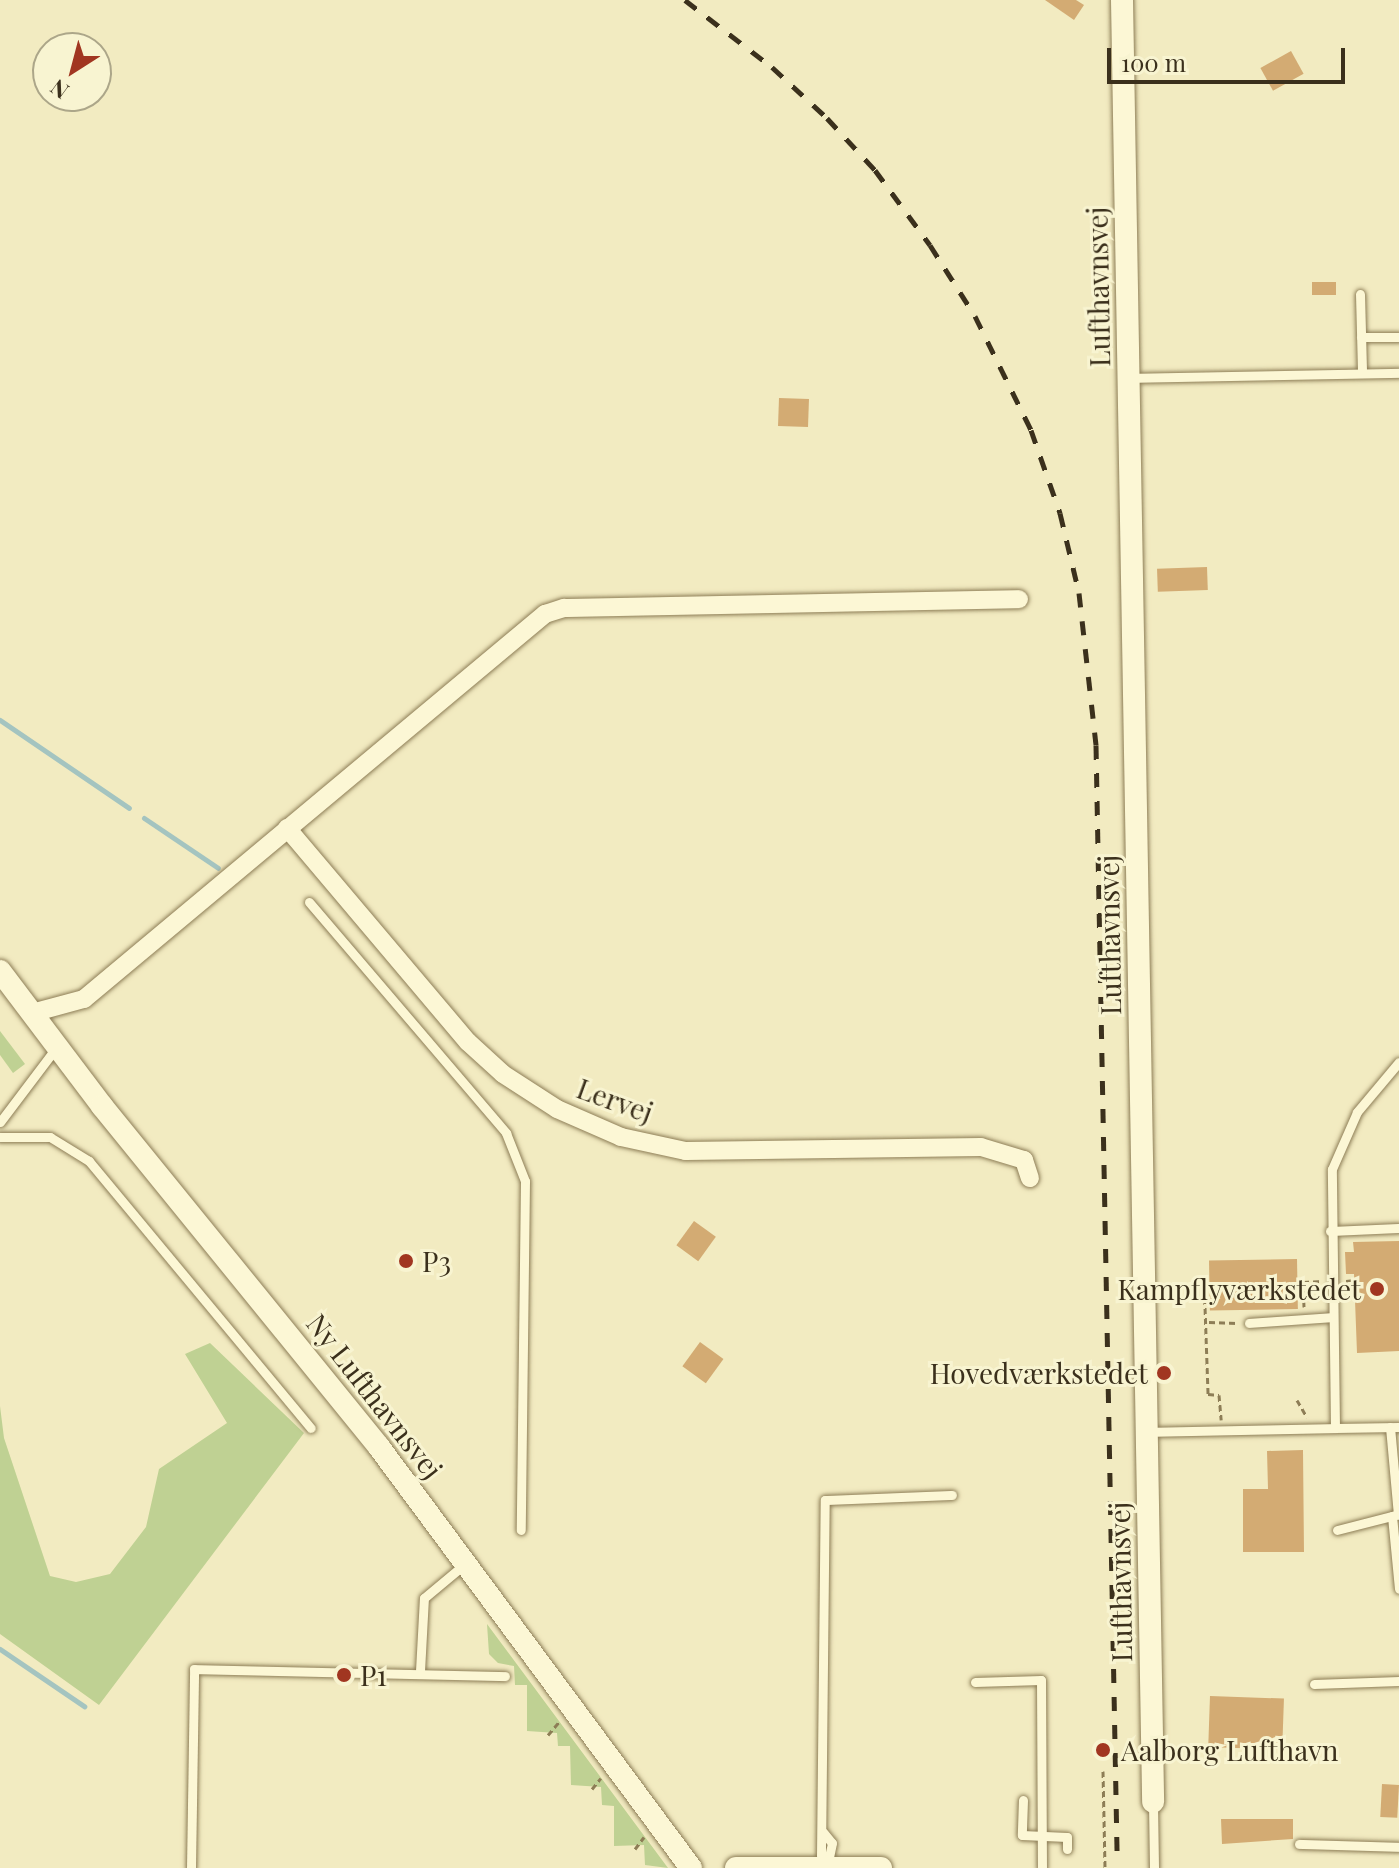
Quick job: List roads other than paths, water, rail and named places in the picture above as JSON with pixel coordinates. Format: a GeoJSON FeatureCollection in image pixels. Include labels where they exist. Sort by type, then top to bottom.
{"type":"FeatureCollection","features":[{"type":"Feature","properties":{"kind":"street","name":"Lufthavnsvej"},"geometry":{"type":"LineString","coordinates":[[1122,0],[1153,1802]]}},
{"type":"Feature","properties":{"kind":"street"},"geometry":{"type":"LineString","coordinates":[[32,1013],[84,999],[545,614],[564,608],[1019,599]]}},
{"type":"Feature","properties":{"kind":"street","name":"Lervej"},"geometry":{"type":"LineString","coordinates":[[287,828],[468,1042],[503,1074],[557,1109],[621,1137],[686,1151],[981,1147],[1024,1160],[1030,1178]]}},
{"type":"Feature","properties":{"kind":"street","name":"Ny Lufthavnsvej"},"geometry":{"type":"LineString","coordinates":[[0,971],[57,1048],[466,1563],[691,1868]]}},
{"type":"Feature","properties":{"kind":"street"},"geometry":{"type":"LineString","coordinates":[[736,1868],[881,1868]]}},
{"type":"Feature","properties":{"kind":"lane"},"geometry":{"type":"LineString","coordinates":[[1360,294],[1362,373]]}},
{"type":"Feature","properties":{"kind":"lane"},"geometry":{"type":"LineString","coordinates":[[1361,337],[1399,337]]}},
{"type":"Feature","properties":{"kind":"lane"},"geometry":{"type":"LineString","coordinates":[[1129,378],[1399,373]]}},
{"type":"Feature","properties":{"kind":"lane"},"geometry":{"type":"LineString","coordinates":[[309,902],[506,1133],[525,1181],[521,1530]]}},
{"type":"Feature","properties":{"kind":"lane"},"geometry":{"type":"LineString","coordinates":[[0,1122],[57,1048]]}},
{"type":"Feature","properties":{"kind":"lane"},"geometry":{"type":"LineString","coordinates":[[1335,1428],[1329,1194],[1338,1149],[1372,1090],[1399,1062]]}},
{"type":"Feature","properties":{"kind":"lane"},"geometry":{"type":"LineString","coordinates":[[0,1137],[50,1137],[89,1161],[311,1428]]}},
{"type":"Feature","properties":{"kind":"lane"},"geometry":{"type":"LineString","coordinates":[[1330,1231],[1399,1228]]}},
{"type":"Feature","properties":{"kind":"lane"},"geometry":{"type":"LineString","coordinates":[[1249,1323],[1333,1317]]}},
{"type":"Feature","properties":{"kind":"lane"},"geometry":{"type":"LineString","coordinates":[[1147,1432],[1394,1427],[1399,1589]]}},
{"type":"Feature","properties":{"kind":"lane"},"geometry":{"type":"LineString","coordinates":[[827,1867],[821,1855],[825,1500],[952,1495]]}},
{"type":"Feature","properties":{"kind":"lane"},"geometry":{"type":"LineString","coordinates":[[1337,1530],[1396,1515]]}},
{"type":"Feature","properties":{"kind":"lane"},"geometry":{"type":"LineString","coordinates":[[420,1671],[424,1598],[466,1563]]}},
{"type":"Feature","properties":{"kind":"lane"},"geometry":{"type":"LineString","coordinates":[[191,1868],[194,1669],[420,1671],[505,1676]]}},
{"type":"Feature","properties":{"kind":"lane"},"geometry":{"type":"LineString","coordinates":[[975,1682],[1041,1680],[1042,1868]]}},
{"type":"Feature","properties":{"kind":"lane"},"geometry":{"type":"LineString","coordinates":[[1314,1684],[1399,1681]]}},
{"type":"Feature","properties":{"kind":"lane"},"geometry":{"type":"LineString","coordinates":[[1023,1800],[1022,1835],[1067,1837],[1067,1849]]}},
{"type":"Feature","properties":{"kind":"lane","name":"Lufthavnsvej"},"geometry":{"type":"LineString","coordinates":[[1153,1802],[1154,1868]]}},
{"type":"Feature","properties":{"kind":"lane"},"geometry":{"type":"LineString","coordinates":[[1299,1844],[1399,1847]]}},
{"type":"Feature","properties":{"kind":"waterway"},"geometry":{"type":"LineString","coordinates":[[0,720],[129,808]]}},
{"type":"Feature","properties":{"kind":"waterway"},"geometry":{"type":"LineString","coordinates":[[144,818],[218,868]]}},
{"type":"Feature","properties":{"kind":"waterway"},"geometry":{"type":"LineString","coordinates":[[0,1649],[84,1706]]}},
{"type":"Feature","properties":{"kind":"railway"},"geometry":{"type":"LineString","coordinates":[[685,0],[772,67],[827,118],[875,170],[930,245],[975,316],[1031,430],[1060,513],[1079,593],[1096,745],[1117,1853]]}},
{"type":"Feature","properties":{"kind":"place","name":"P3"},"geometry":{"type":"Point","coordinates":[406,1261]}},
{"type":"Feature","properties":{"kind":"place","name":"Kampflyværkstedet"},"geometry":{"type":"Point","coordinates":[1377,1289]}},
{"type":"Feature","properties":{"kind":"place","name":"Hovedværkstedet"},"geometry":{"type":"Point","coordinates":[1164,1373]}},
{"type":"Feature","properties":{"kind":"place","name":"P1"},"geometry":{"type":"Point","coordinates":[344,1675]}},
{"type":"Feature","properties":{"kind":"place","name":"Aalborg Lufthavn"},"geometry":{"type":"Point","coordinates":[1103,1750]}}]}
